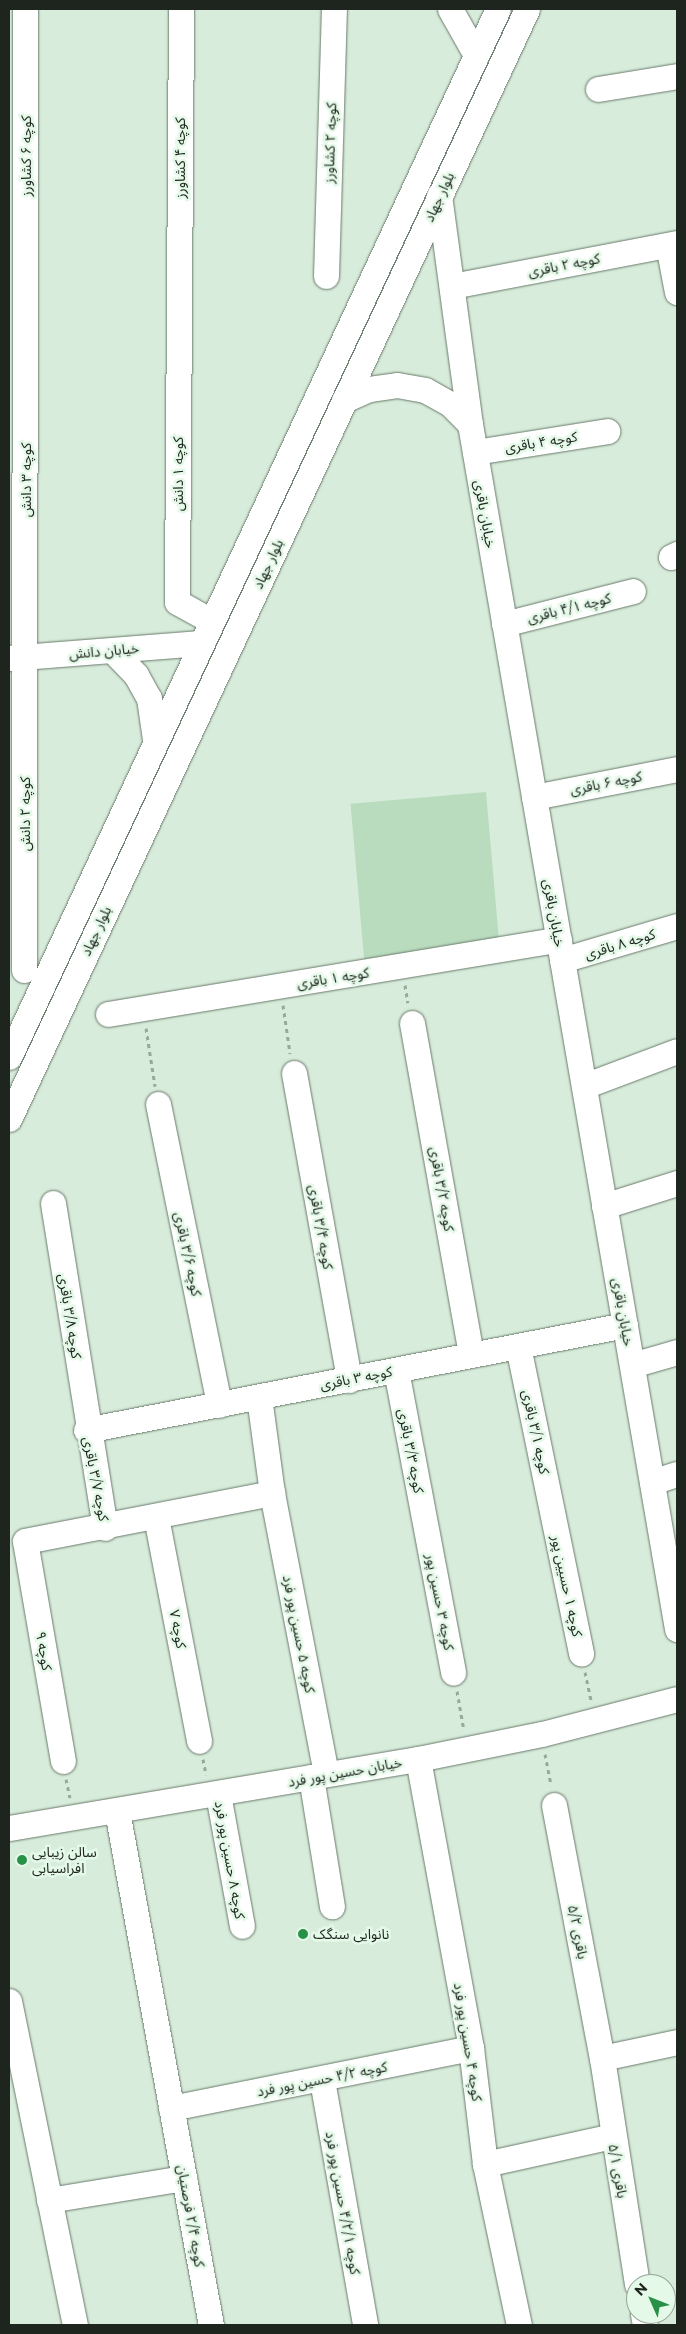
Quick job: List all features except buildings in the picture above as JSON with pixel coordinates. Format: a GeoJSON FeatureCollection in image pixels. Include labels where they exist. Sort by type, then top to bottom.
{"type":"FeatureCollection","features":[{"type":"Feature","properties":{"kind":"street","name":"کوچه ۶ کشاورز"},"geometry":{"type":"LineString","coordinates":[[26,9],[26,302]]}},
{"type":"Feature","properties":{"kind":"street","name":"کوچه ۴ کشاورز"},"geometry":{"type":"LineString","coordinates":[[179,308],[181,9]]}},
{"type":"Feature","properties":{"kind":"street","name":"کوچه ۲ کشاورز"},"geometry":{"type":"LineString","coordinates":[[326,276],[334,9]]}},
{"type":"Feature","properties":{"kind":"street"},"geometry":{"type":"LineString","coordinates":[[450,9],[476,55]]}},
{"type":"Feature","properties":{"kind":"street","name":"بلوار جهاد"},"geometry":{"type":"LineString","coordinates":[[9,1057],[155,739],[498,9]]}},
{"type":"Feature","properties":{"kind":"street","name":"بلوار جهاد"},"geometry":{"type":"LineString","coordinates":[[9,1119],[527,9]]}},
{"type":"Feature","properties":{"kind":"street"},"geometry":{"type":"LineString","coordinates":[[598,89],[677,76]]}},
{"type":"Feature","properties":{"kind":"street","name":"خیابان باقری"},"geometry":{"type":"LineString","coordinates":[[439,195],[470,424],[652,1482],[671,1558],[677,1629]]}},
{"type":"Feature","properties":{"kind":"street"},"geometry":{"type":"LineString","coordinates":[[673,244],[677,292]]}},
{"type":"Feature","properties":{"kind":"street","name":"کوچه ۲ باقری"},"geometry":{"type":"LineString","coordinates":[[452,286],[673,244]]}},
{"type":"Feature","properties":{"kind":"street","name":"کوچه ۳ دانش"},"geometry":{"type":"LineString","coordinates":[[17,658],[26,302]]}},
{"type":"Feature","properties":{"kind":"street","name":"کوچه ۱ دانش"},"geometry":{"type":"LineString","coordinates":[[179,308],[177,602],[211,621]]}},
{"type":"Feature","properties":{"kind":"street"},"geometry":{"type":"LineString","coordinates":[[344,400],[370,389],[398,385],[425,390],[450,404],[470,424]]}},
{"type":"Feature","properties":{"kind":"street","name":"کوچه ۴ باقری"},"geometry":{"type":"LineString","coordinates":[[475,452],[607,431]]}},
{"type":"Feature","properties":{"kind":"street","name":"کوچه ۴/۱ باقری"},"geometry":{"type":"LineString","coordinates":[[504,624],[633,592]]}},
{"type":"Feature","properties":{"kind":"street","name":"خیابان دانش"},"geometry":{"type":"LineString","coordinates":[[17,658],[200,643]]}},
{"type":"Feature","properties":{"kind":"street"},"geometry":{"type":"LineString","coordinates":[[113,650],[136,675],[149,698],[155,739]]}},
{"type":"Feature","properties":{"kind":"street","name":"کوچه ۲ دانش"},"geometry":{"type":"LineString","coordinates":[[17,658],[24,970]]}},
{"type":"Feature","properties":{"kind":"street","name":"کوچه ۶ باقری"},"geometry":{"type":"LineString","coordinates":[[534,797],[677,769]]}},
{"type":"Feature","properties":{"kind":"street","name":"کوچه ۸ باقری"},"geometry":{"type":"LineString","coordinates":[[560,950],[677,926]]}},
{"type":"Feature","properties":{"kind":"street","name":"کوچه ۱ باقری"},"geometry":{"type":"LineString","coordinates":[[108,1014],[144,1010],[280,986],[401,968],[560,950]]}},
{"type":"Feature","properties":{"kind":"street","name":"کوچه ۳/۲ باقری"},"geometry":{"type":"LineString","coordinates":[[412,1023],[471,1355]]}},
{"type":"Feature","properties":{"kind":"street"},"geometry":{"type":"LineString","coordinates":[[584,1086],[677,1051]]}},
{"type":"Feature","properties":{"kind":"street","name":"کوچه ۳/۴ باقری"},"geometry":{"type":"LineString","coordinates":[[294,1073],[348,1380]]}},
{"type":"Feature","properties":{"kind":"street","name":"کوچه ۳/۶ باقری"},"geometry":{"type":"LineString","coordinates":[[158,1104],[219,1405]]}},
{"type":"Feature","properties":{"kind":"street"},"geometry":{"type":"LineString","coordinates":[[604,1206],[677,1183]]}},
{"type":"Feature","properties":{"kind":"street","name":"کوچه ۳/۸ باقری"},"geometry":{"type":"LineString","coordinates":[[52,1203],[86,1430]]}},
{"type":"Feature","properties":{"kind":"street","name":"کوچه ۳ باقری"},"geometry":{"type":"LineString","coordinates":[[86,1430],[625,1325]]}},
{"type":"Feature","properties":{"kind":"street","name":"کوچه ۳/۱ باقری"},"geometry":{"type":"LineString","coordinates":[[518,1346],[553,1518]]}},
{"type":"Feature","properties":{"kind":"street"},"geometry":{"type":"LineString","coordinates":[[632,1365],[677,1352]]}},
{"type":"Feature","properties":{"kind":"street","name":"کوچه ۳/۳ باقری"},"geometry":{"type":"LineString","coordinates":[[396,1370],[426,1532]]}},
{"type":"Feature","properties":{"kind":"street","name":"کوچه ۵ حسین پور فرد"},"geometry":{"type":"LineString","coordinates":[[259,1397],[272,1493],[318,1776],[332,1906]]}},
{"type":"Feature","properties":{"kind":"street","name":"کوچه ۳/۷ باقری"},"geometry":{"type":"LineString","coordinates":[[86,1430],[105,1528]]}},
{"type":"Feature","properties":{"kind":"street"},"geometry":{"type":"LineString","coordinates":[[652,1482],[677,1474]]}},
{"type":"Feature","properties":{"kind":"street"},"geometry":{"type":"LineString","coordinates":[[105,1528],[272,1493]]}},
{"type":"Feature","properties":{"kind":"street","name":"کوچه ۷"},"geometry":{"type":"LineString","coordinates":[[156,1517],[199,1741]]}},
{"type":"Feature","properties":{"kind":"street","name":"کوچه ۱ حسیین پور"},"geometry":{"type":"LineString","coordinates":[[553,1518],[581,1654]]}},
{"type":"Feature","properties":{"kind":"street","name":"کوچه ۹"},"geometry":{"type":"LineString","coordinates":[[63,1761],[25,1541],[105,1528]]}},
{"type":"Feature","properties":{"kind":"street","name":"کوچه ۳ حسین پور"},"geometry":{"type":"LineString","coordinates":[[426,1532],[453,1673]]}},
{"type":"Feature","properties":{"kind":"street","name":"خیابان حسین پور فرد"},"geometry":{"type":"LineString","coordinates":[[9,1828],[418,1759],[542,1734],[677,1699]]}},
{"type":"Feature","properties":{"kind":"street","name":"کوچه ۴ حسین پور فرد"},"geometry":{"type":"LineString","coordinates":[[418,1759],[471,2048],[485,2164],[519,2325]]}},
{"type":"Feature","properties":{"kind":"street","name":"کوچه ۸ حسین پور فرد"},"geometry":{"type":"LineString","coordinates":[[214,1794],[242,1926]]}},
{"type":"Feature","properties":{"kind":"street","name":"باقری ۵/۲"},"geometry":{"type":"LineString","coordinates":[[554,1805],[602,2058]]}},
{"type":"Feature","properties":{"kind":"street","name":"کوچه ۲/۴ فرصتیان"},"geometry":{"type":"LineString","coordinates":[[117,1811],[211,2325]]}},
{"type":"Feature","properties":{"kind":"street"},"geometry":{"type":"LineString","coordinates":[[9,2001],[75,2325]]}},
{"type":"Feature","properties":{"kind":"street"},"geometry":{"type":"LineString","coordinates":[[602,2058],[677,2042]]}},
{"type":"Feature","properties":{"kind":"street","name":"کوچه ۴/۲ حسین پور فرد"},"geometry":{"type":"LineString","coordinates":[[171,2108],[322,2080],[471,2048]]}},
{"type":"Feature","properties":{"kind":"street","name":"باقری ۵/۱"},"geometry":{"type":"LineString","coordinates":[[602,2058],[612,2136],[635,2274]]}},
{"type":"Feature","properties":{"kind":"street","name":"کوچه ۴/۲/۱ حسین پور فرد"},"geometry":{"type":"LineString","coordinates":[[322,2080],[365,2325]]}},
{"type":"Feature","properties":{"kind":"street"},"geometry":{"type":"LineString","coordinates":[[485,2164],[612,2136]]}},
{"type":"Feature","properties":{"kind":"street"},"geometry":{"type":"LineString","coordinates":[[49,2200],[184,2178]]}},
{"type":"Feature","properties":{"kind":"path"},"geometry":{"type":"LineString","coordinates":[[401,968],[412,1023]]}},
{"type":"Feature","properties":{"kind":"path"},"geometry":{"type":"LineString","coordinates":[[280,986],[294,1073]]}},
{"type":"Feature","properties":{"kind":"path"},"geometry":{"type":"LineString","coordinates":[[144,1010],[158,1104]]}},
{"type":"Feature","properties":{"kind":"path"},"geometry":{"type":"LineString","coordinates":[[581,1654],[595,1720]]}},
{"type":"Feature","properties":{"kind":"path"},"geometry":{"type":"LineString","coordinates":[[453,1673],[467,1748]]}},
{"type":"Feature","properties":{"kind":"path"},"geometry":{"type":"LineString","coordinates":[[542,1734],[554,1805]]}},
{"type":"Feature","properties":{"kind":"path"},"geometry":{"type":"LineString","coordinates":[[199,1741],[214,1794]]}},
{"type":"Feature","properties":{"kind":"path"},"geometry":{"type":"LineString","coordinates":[[63,1761],[73,1816]]}},
{"type":"Feature","properties":{"kind":"green space"},"geometry":{"type":"Polygon","coordinates":[[[486,792],[500,950],[364,962],[351,804],[486,792]]]}},
{"type":"Feature","properties":{"kind":"place","name":"سالن زیبایی افراسیابی"},"geometry":{"type":"Point","coordinates":[22,1860]}},
{"type":"Feature","properties":{"kind":"place","name":"نانوایی سنگک"},"geometry":{"type":"Point","coordinates":[303,1934]}}]}
